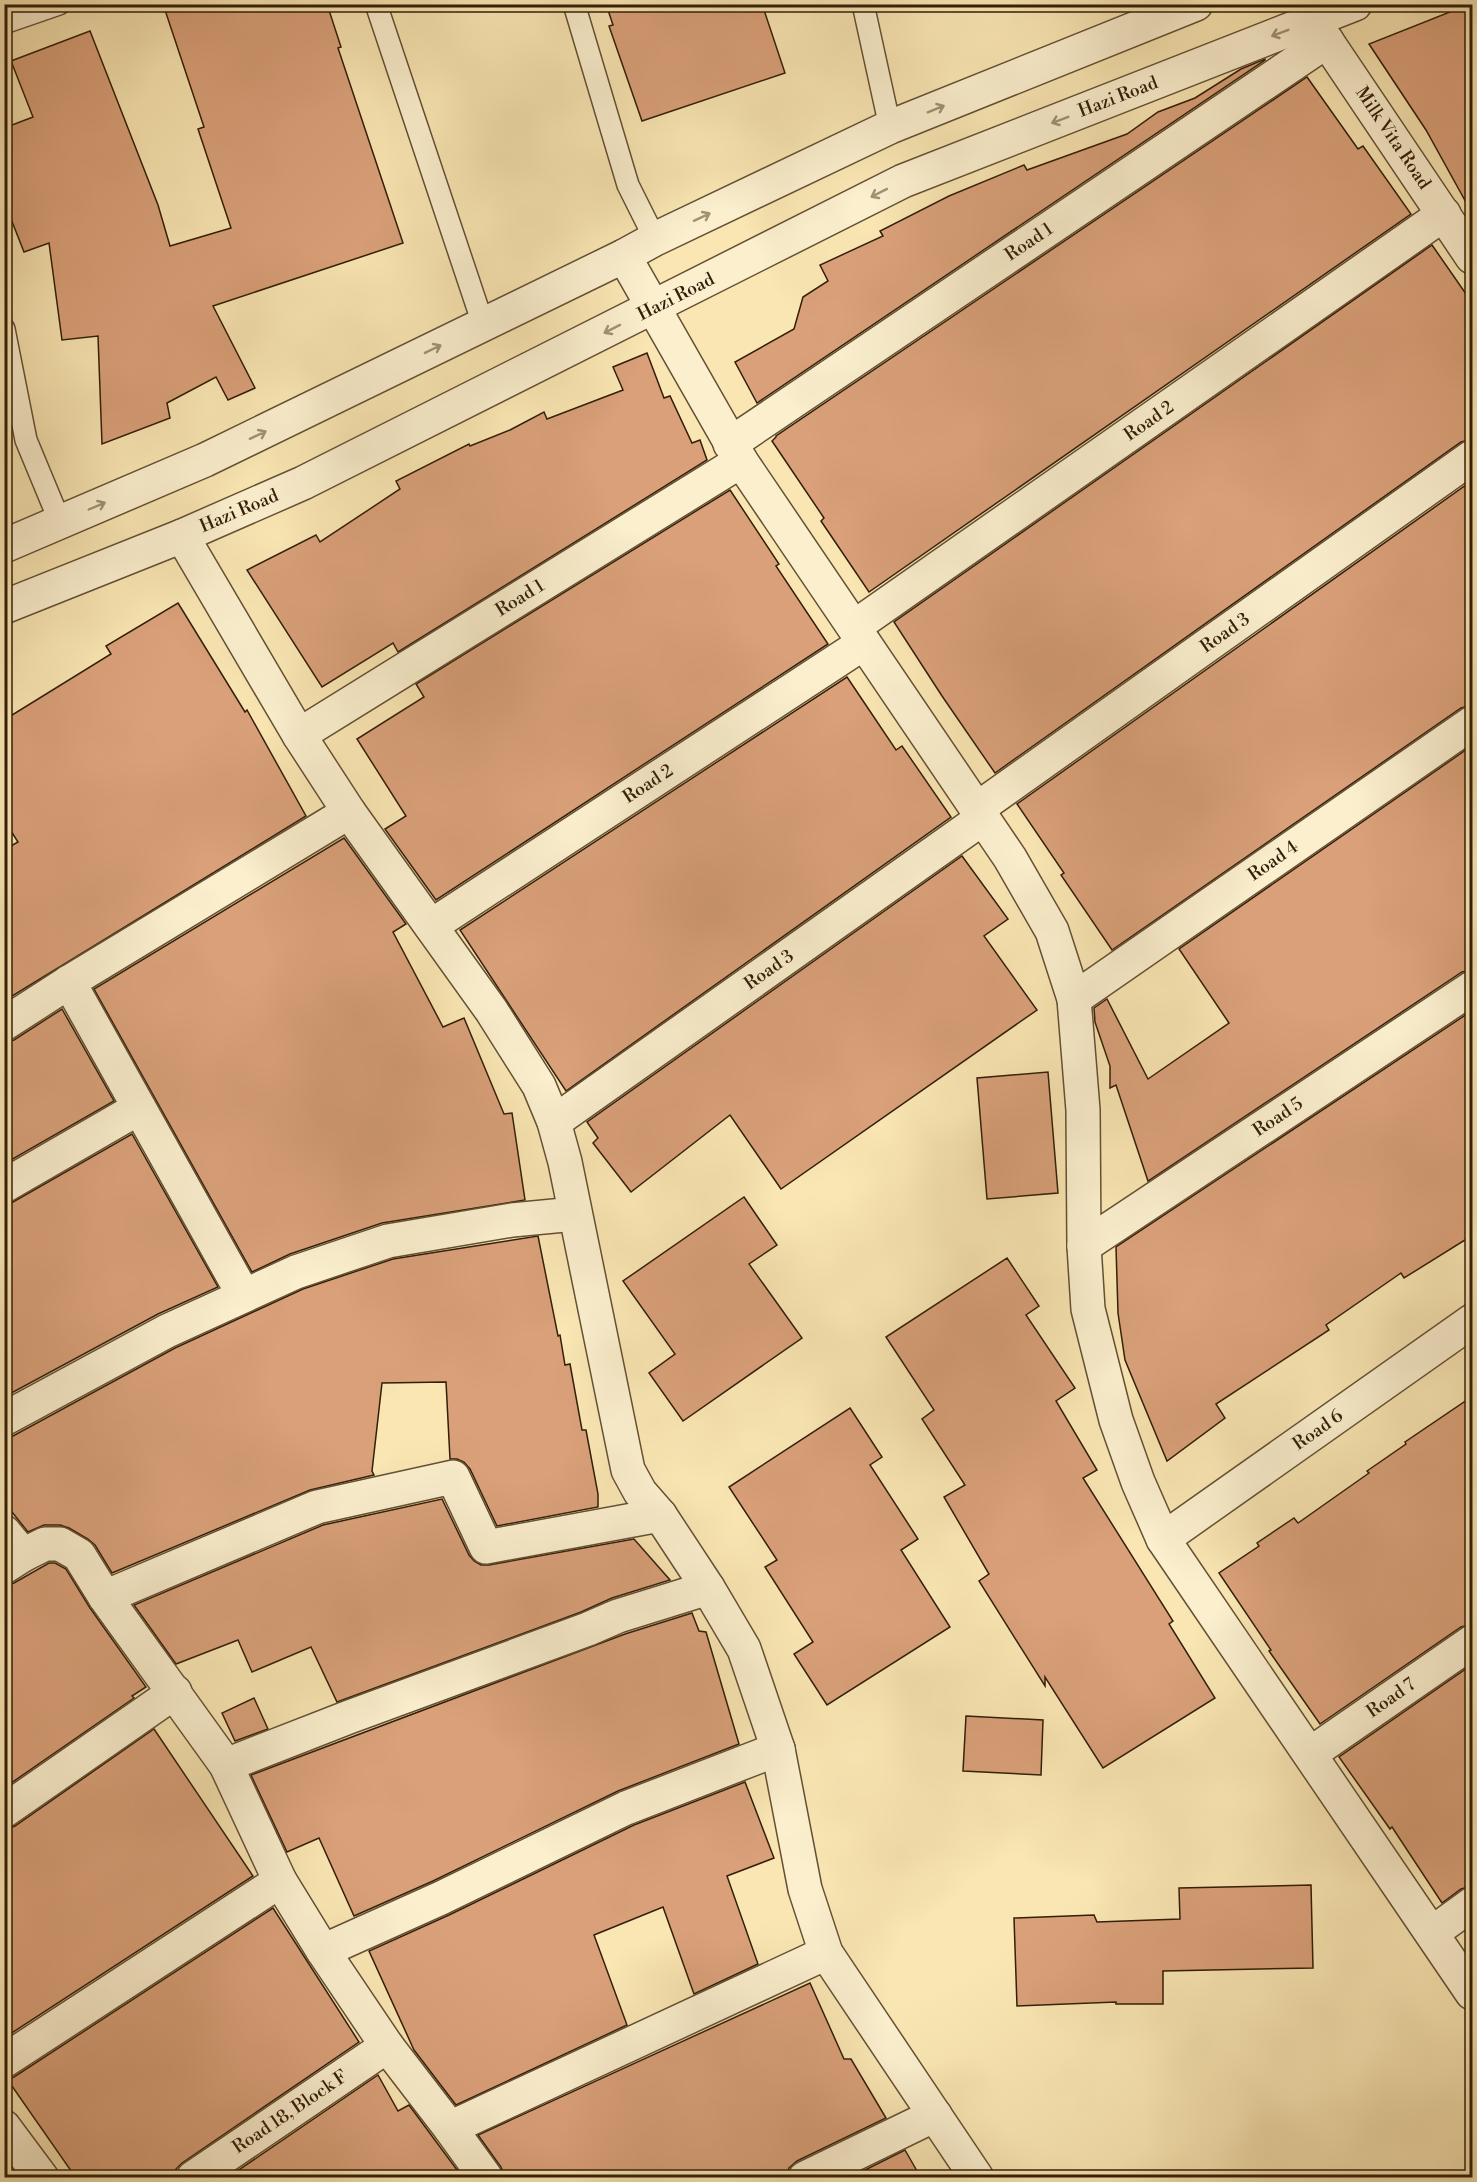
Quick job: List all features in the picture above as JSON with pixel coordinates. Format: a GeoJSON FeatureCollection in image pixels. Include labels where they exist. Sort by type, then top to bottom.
{"type":"FeatureCollection","features":[{"type":"Feature","properties":{"kind":"street"},"geometry":{"type":"LineString","coordinates":[[4,546],[205,460],[624,256],[656,238],[890,127],[1196,4]]}},
{"type":"Feature","properties":{"kind":"street","name":"Hazi Road"},"geometry":{"type":"LineString","coordinates":[[4,607],[182,536],[303,483],[903,181],[1319,31],[1354,4]]}},
{"type":"Feature","properties":{"kind":"street","name":"Milk Vita Road"},"geometry":{"type":"LineString","coordinates":[[1319,31],[1473,257]]}},
{"type":"Feature","properties":{"kind":"street","name":"Road 1"},"geometry":{"type":"LineString","coordinates":[[299,735],[736,453],[1319,31]]}},
{"type":"Feature","properties":{"kind":"street","name":"Road 2"},"geometry":{"type":"LineString","coordinates":[[431,926],[859,635],[1444,214]]}},
{"type":"Feature","properties":{"kind":"street"},"geometry":{"type":"LineString","coordinates":[[624,256],[736,453],[1010,858],[1052,931],[1074,999],[1083,1110],[1084,1246],[1088,1309],[1116,1420],[1138,1482],[1163,1539],[1473,1993]]}},
{"type":"Feature","properties":{"kind":"street","name":"Road 3"},"geometry":{"type":"LineString","coordinates":[[554,1122],[1473,457]]}},
{"type":"Feature","properties":{"kind":"street"},"geometry":{"type":"LineString","coordinates":[[182,536],[299,735],[349,812],[491,1010],[539,1086],[554,1122],[565,1162],[628,1470],[640,1492],[660,1515],[708,1588],[744,1649],[778,1749],[805,1888],[826,1953],[977,2178]]}},
{"type":"Feature","properties":{"kind":"street","name":"Road 4"},"geometry":{"type":"LineString","coordinates":[[1074,999],[1473,723]]}},
{"type":"Feature","properties":{"kind":"street"},"geometry":{"type":"LineString","coordinates":[[4,1024],[349,812]]}},
{"type":"Feature","properties":{"kind":"street"},"geometry":{"type":"LineString","coordinates":[[69,982],[243,1294]]}},
{"type":"Feature","properties":{"kind":"street","name":"Road 5"},"geometry":{"type":"LineString","coordinates":[[1084,1246],[1473,988]]}},
{"type":"Feature","properties":{"kind":"street"},"geometry":{"type":"LineString","coordinates":[[4,1186],[139,1108]]}},
{"type":"Feature","properties":{"kind":"street"},"geometry":{"type":"LineString","coordinates":[[4,1419],[167,1331],[243,1294],[296,1272],[388,1241],[505,1221],[575,1214]]}},
{"type":"Feature","properties":{"kind":"street","name":"Road 6"},"geometry":{"type":"LineString","coordinates":[[1163,1539],[1473,1321]]}},
{"type":"Feature","properties":{"kind":"street"},"geometry":{"type":"LineString","coordinates":[[105,1597],[317,1508],[453,1477],[486,1546],[660,1515]]}},
{"type":"Feature","properties":{"kind":"street"},"geometry":{"type":"LineString","coordinates":[[10,1551],[45,1544],[60,1544],[79,1555],[105,1597],[226,1765],[280,1881],[323,1951],[387,2046],[486,2178]]}},
{"type":"Feature","properties":{"kind":"street"},"geometry":{"type":"LineString","coordinates":[[226,1765],[618,1616],[708,1588]]}},
{"type":"Feature","properties":{"kind":"street","name":"Road 7"},"geometry":{"type":"LineString","coordinates":[[1310,1754],[1473,1642]]}},
{"type":"Feature","properties":{"kind":"street"},"geometry":{"type":"LineString","coordinates":[[4,1811],[175,1692]]}},
{"type":"Feature","properties":{"kind":"street"},"geometry":{"type":"LineString","coordinates":[[323,1951],[441,1898],[626,1808],[778,1749]]}},
{"type":"Feature","properties":{"kind":"street"},"geometry":{"type":"LineString","coordinates":[[4,2061],[280,1881]]}},
{"type":"Feature","properties":{"kind":"street"},"geometry":{"type":"LineString","coordinates":[[1432,1933],[1473,1904]]}},
{"type":"Feature","properties":{"kind":"street"},"geometry":{"type":"LineString","coordinates":[[450,2128],[826,1953]]}},
{"type":"Feature","properties":{"kind":"street","name":"Road 18, Block F"},"geometry":{"type":"LineString","coordinates":[[193,2178],[387,2046]]}},
{"type":"Feature","properties":{"kind":"street"},"geometry":{"type":"LineString","coordinates":[[805,2178],[935,2115]]}},
{"type":"Feature","properties":{"kind":"street"},"geometry":{"type":"LineString","coordinates":[[4,2127],[42,2178]]}},
{"type":"Feature","properties":{"kind":"lane"},"geometry":{"type":"LineString","coordinates":[[4,23],[60,4]]}},
{"type":"Feature","properties":{"kind":"lane"},"geometry":{"type":"LineString","coordinates":[[376,4],[483,324]]}},
{"type":"Feature","properties":{"kind":"lane"},"geometry":{"type":"LineString","coordinates":[[574,4],[628,185],[656,238]]}},
{"type":"Feature","properties":{"kind":"lane"},"geometry":{"type":"LineString","coordinates":[[863,4],[890,127]]}},
{"type":"Feature","properties":{"kind":"lane"},"geometry":{"type":"LineString","coordinates":[[4,329],[26,441],[60,522]]}},
{"type":"Feature","properties":{"kind":"building"},"geometry":{"type":"Polygon","coordinates":[[[163,4],[327,4],[341,47],[338,48],[403,243],[213,306],[255,388],[228,400],[216,377],[167,403],[170,418],[102,444],[98,336],[62,340],[49,243],[24,252],[4,201],[4,128],[33,117],[11,61],[90,31],[158,205],[170,246],[231,228],[198,129],[204,127],[163,4]]]}},
{"type":"Feature","properties":{"kind":"building"},"geometry":{"type":"Polygon","coordinates":[[[606,4],[762,4],[785,73],[642,121],[609,26],[613,25],[606,4]]]}},
{"type":"Feature","properties":{"kind":"building"},"geometry":{"type":"Polygon","coordinates":[[[1473,4],[1473,215],[1426,130],[1369,44],[1473,4]]]}},
{"type":"Feature","properties":{"kind":"building"},"geometry":{"type":"Polygon","coordinates":[[[1265,59],[757,403],[735,362],[794,329],[803,297],[828,281],[820,265],[883,236],[880,231],[949,196],[1024,165],[1027,170],[1127,134],[1158,112],[1195,98],[1241,69],[1265,59]]]}},
{"type":"Feature","properties":{"kind":"building"},"geometry":{"type":"Polygon","coordinates":[[[1307,77],[1358,149],[1363,146],[1411,214],[869,592],[821,521],[824,518],[772,441],[776,436],[1307,77]]]}},
{"type":"Feature","properties":{"kind":"building"},"geometry":{"type":"Polygon","coordinates":[[[1432,245],[1473,304],[1473,439],[1461,442],[995,773],[894,622],[1432,245]]]}},
{"type":"Feature","properties":{"kind":"building"},"geometry":{"type":"Polygon","coordinates":[[[647,353],[664,398],[670,396],[692,443],[700,440],[707,460],[398,652],[393,643],[322,687],[247,570],[316,535],[320,542],[400,489],[396,481],[469,444],[470,446],[510,430],[544,412],[547,419],[623,390],[613,367],[647,353]]]}},
{"type":"Feature","properties":{"kind":"building"},"geometry":{"type":"Polygon","coordinates":[[[1473,480],[1473,705],[1461,708],[1112,950],[1061,875],[1064,873],[1017,804],[1473,480]]]}},
{"type":"Feature","properties":{"kind":"building"},"geometry":{"type":"Polygon","coordinates":[[[730,490],[779,564],[776,566],[828,644],[436,900],[385,829],[406,816],[357,739],[424,697],[416,684],[730,490]]]}},
{"type":"Feature","properties":{"kind":"building"},"geometry":{"type":"Polygon","coordinates":[[[178,603],[245,712],[247,710],[306,816],[9,998],[4,990],[4,850],[18,842],[4,820],[4,720],[111,654],[106,646],[178,603]]]}},
{"type":"Feature","properties":{"kind":"building"},"geometry":{"type":"Polygon","coordinates":[[[847,677],[896,750],[902,746],[951,817],[566,1091],[460,930],[847,677]]]}},
{"type":"Feature","properties":{"kind":"building"},"geometry":{"type":"Polygon","coordinates":[[[1473,745],[1473,970],[1462,972],[1148,1181],[1116,1085],[1110,1088],[1110,1066],[1095,1022],[1094,1008],[1107,999],[1148,1079],[1229,1023],[1179,949],[1473,745]]]}},
{"type":"Feature","properties":{"kind":"building"},"geometry":{"type":"Polygon","coordinates":[[[344,838],[406,924],[393,932],[443,1027],[464,1018],[504,1114],[512,1113],[525,1200],[382,1223],[290,1254],[252,1272],[94,989],[344,838]]]}},
{"type":"Feature","properties":{"kind":"building"},"geometry":{"type":"Polygon","coordinates":[[[962,856],[1008,919],[984,936],[1037,1010],[781,1189],[730,1115],[631,1192],[593,1143],[598,1138],[587,1122],[962,856]]]}},
{"type":"Feature","properties":{"kind":"building"},"geometry":{"type":"Polygon","coordinates":[[[62,1009],[114,1101],[4,1164],[4,1043],[14,1040],[62,1009]]]}},
{"type":"Feature","properties":{"kind":"building"},"geometry":{"type":"Polygon","coordinates":[[[1473,1010],[1473,1235],[1404,1278],[1401,1273],[1326,1325],[1329,1330],[1216,1404],[1225,1418],[1167,1461],[1125,1360],[1118,1313],[1116,1247],[1473,1010]]]}},
{"type":"Feature","properties":{"kind":"building"},"geometry":{"type":"Polygon","coordinates":[[[1048,1072],[1058,1193],[987,1199],[977,1078],[1048,1072]]]}},
{"type":"Feature","properties":{"kind":"building"},"geometry":{"type":"Polygon","coordinates":[[[132,1134],[218,1287],[158,1314],[4,1397],[4,1205],[132,1134]]]}},
{"type":"Feature","properties":{"kind":"building"},"geometry":{"type":"Polygon","coordinates":[[[744,1197],[777,1245],[749,1264],[802,1338],[683,1421],[649,1373],[675,1354],[623,1281],[744,1197]]]}},
{"type":"Feature","properties":{"kind":"building"},"geometry":{"type":"Polygon","coordinates":[[[538,1236],[565,1365],[570,1364],[582,1430],[586,1430],[598,1494],[598,1507],[497,1526],[470,1469],[464,1462],[450,1459],[446,1382],[382,1383],[372,1471],[374,1475],[310,1490],[112,1573],[95,1545],[88,1539],[60,1525],[44,1525],[28,1532],[4,1502],[4,1438],[13,1436],[175,1348],[303,1289],[393,1259],[538,1236]]]}},
{"type":"Feature","properties":{"kind":"building"},"geometry":{"type":"Polygon","coordinates":[[[1007,1258],[1039,1306],[1026,1315],[1075,1388],[1056,1401],[1097,1470],[1083,1478],[1173,1621],[1169,1624],[1215,1698],[1103,1768],[1045,1677],[1045,1686],[979,1581],[989,1574],[944,1497],[965,1485],[922,1419],[934,1410],[886,1337],[1007,1258]]]}},
{"type":"Feature","properties":{"kind":"building"},"geometry":{"type":"Polygon","coordinates":[[[1473,1396],[1473,1624],[1461,1627],[1320,1724],[1269,1651],[1271,1650],[1219,1573],[1259,1546],[1257,1543],[1294,1518],[1298,1523],[1369,1473],[1367,1471],[1406,1444],[1405,1442],[1473,1396]]]}},
{"type":"Feature","properties":{"kind":"building"},"geometry":{"type":"Polygon","coordinates":[[[850,1408],[882,1457],[870,1465],[918,1539],[901,1550],[950,1627],[827,1705],[794,1654],[813,1642],[765,1567],[777,1560],[729,1487],[850,1408]]]}},
{"type":"Feature","properties":{"kind":"building"},"geometry":{"type":"Polygon","coordinates":[[[442,1499],[469,1555],[481,1565],[634,1539],[670,1580],[612,1598],[581,1612],[337,1702],[311,1647],[252,1672],[238,1640],[176,1664],[134,1605],[323,1525],[442,1499]]]}},
{"type":"Feature","properties":{"kind":"building"},"geometry":{"type":"Polygon","coordinates":[[[49,1563],[55,1563],[66,1569],[90,1608],[146,1687],[132,1696],[134,1698],[4,1788],[4,1586],[14,1583],[49,1563]]]}},
{"type":"Feature","properties":{"kind":"building"},"geometry":{"type":"Polygon","coordinates":[[[692,1613],[699,1631],[706,1632],[739,1744],[618,1791],[433,1881],[354,1916],[319,1838],[287,1852],[251,1775],[625,1634],[692,1613]]]}},
{"type":"Feature","properties":{"kind":"building"},"geometry":{"type":"Polygon","coordinates":[[[1473,1664],[1473,1886],[1461,1889],[1442,1903],[1392,1827],[1390,1829],[1339,1757],[1473,1664]]]}},
{"type":"Feature","properties":{"kind":"building"},"geometry":{"type":"Polygon","coordinates":[[[254,1698],[268,1729],[235,1741],[222,1713],[254,1698]]]}},
{"type":"Feature","properties":{"kind":"building"},"geometry":{"type":"Polygon","coordinates":[[[966,1716],[1043,1720],[1041,1775],[963,1771],[966,1716]]]}},
{"type":"Feature","properties":{"kind":"building"},"geometry":{"type":"Polygon","coordinates":[[[154,1729],[253,1876],[4,2038],[4,1830],[15,1826],[154,1729]]]}},
{"type":"Feature","properties":{"kind":"building"},"geometry":{"type":"Polygon","coordinates":[[[745,1782],[774,1858],[727,1876],[758,1964],[694,1994],[663,1907],[594,1935],[627,2025],[456,2105],[414,2050],[369,1951],[449,1915],[634,1825],[745,1782]]]}},
{"type":"Feature","properties":{"kind":"building"},"geometry":{"type":"Polygon","coordinates":[[[1311,1885],[1313,1968],[1163,1971],[1163,2004],[1116,2004],[1116,2002],[1017,2006],[1014,1918],[1094,1915],[1097,1922],[1180,1919],[1179,1888],[1311,1885]]]}},
{"type":"Feature","properties":{"kind":"building"},"geometry":{"type":"Polygon","coordinates":[[[273,1908],[359,2042],[182,2163],[176,2169],[175,2178],[76,2178],[7,2079],[14,2077],[273,1908]]]}},
{"type":"Feature","properties":{"kind":"building"},"geometry":{"type":"Polygon","coordinates":[[[810,1983],[844,2059],[851,2059],[886,2118],[797,2161],[789,2168],[786,2178],[505,2178],[501,2167],[478,2135],[810,1983]]]}},
{"type":"Feature","properties":{"kind":"building"},"geometry":{"type":"Polygon","coordinates":[[[378,2075],[398,2111],[409,2105],[463,2178],[227,2178],[378,2075]]]}},
{"type":"Feature","properties":{"kind":"building"},"geometry":{"type":"Polygon","coordinates":[[[905,2150],[921,2178],[849,2178],[905,2150]]]}}]}
